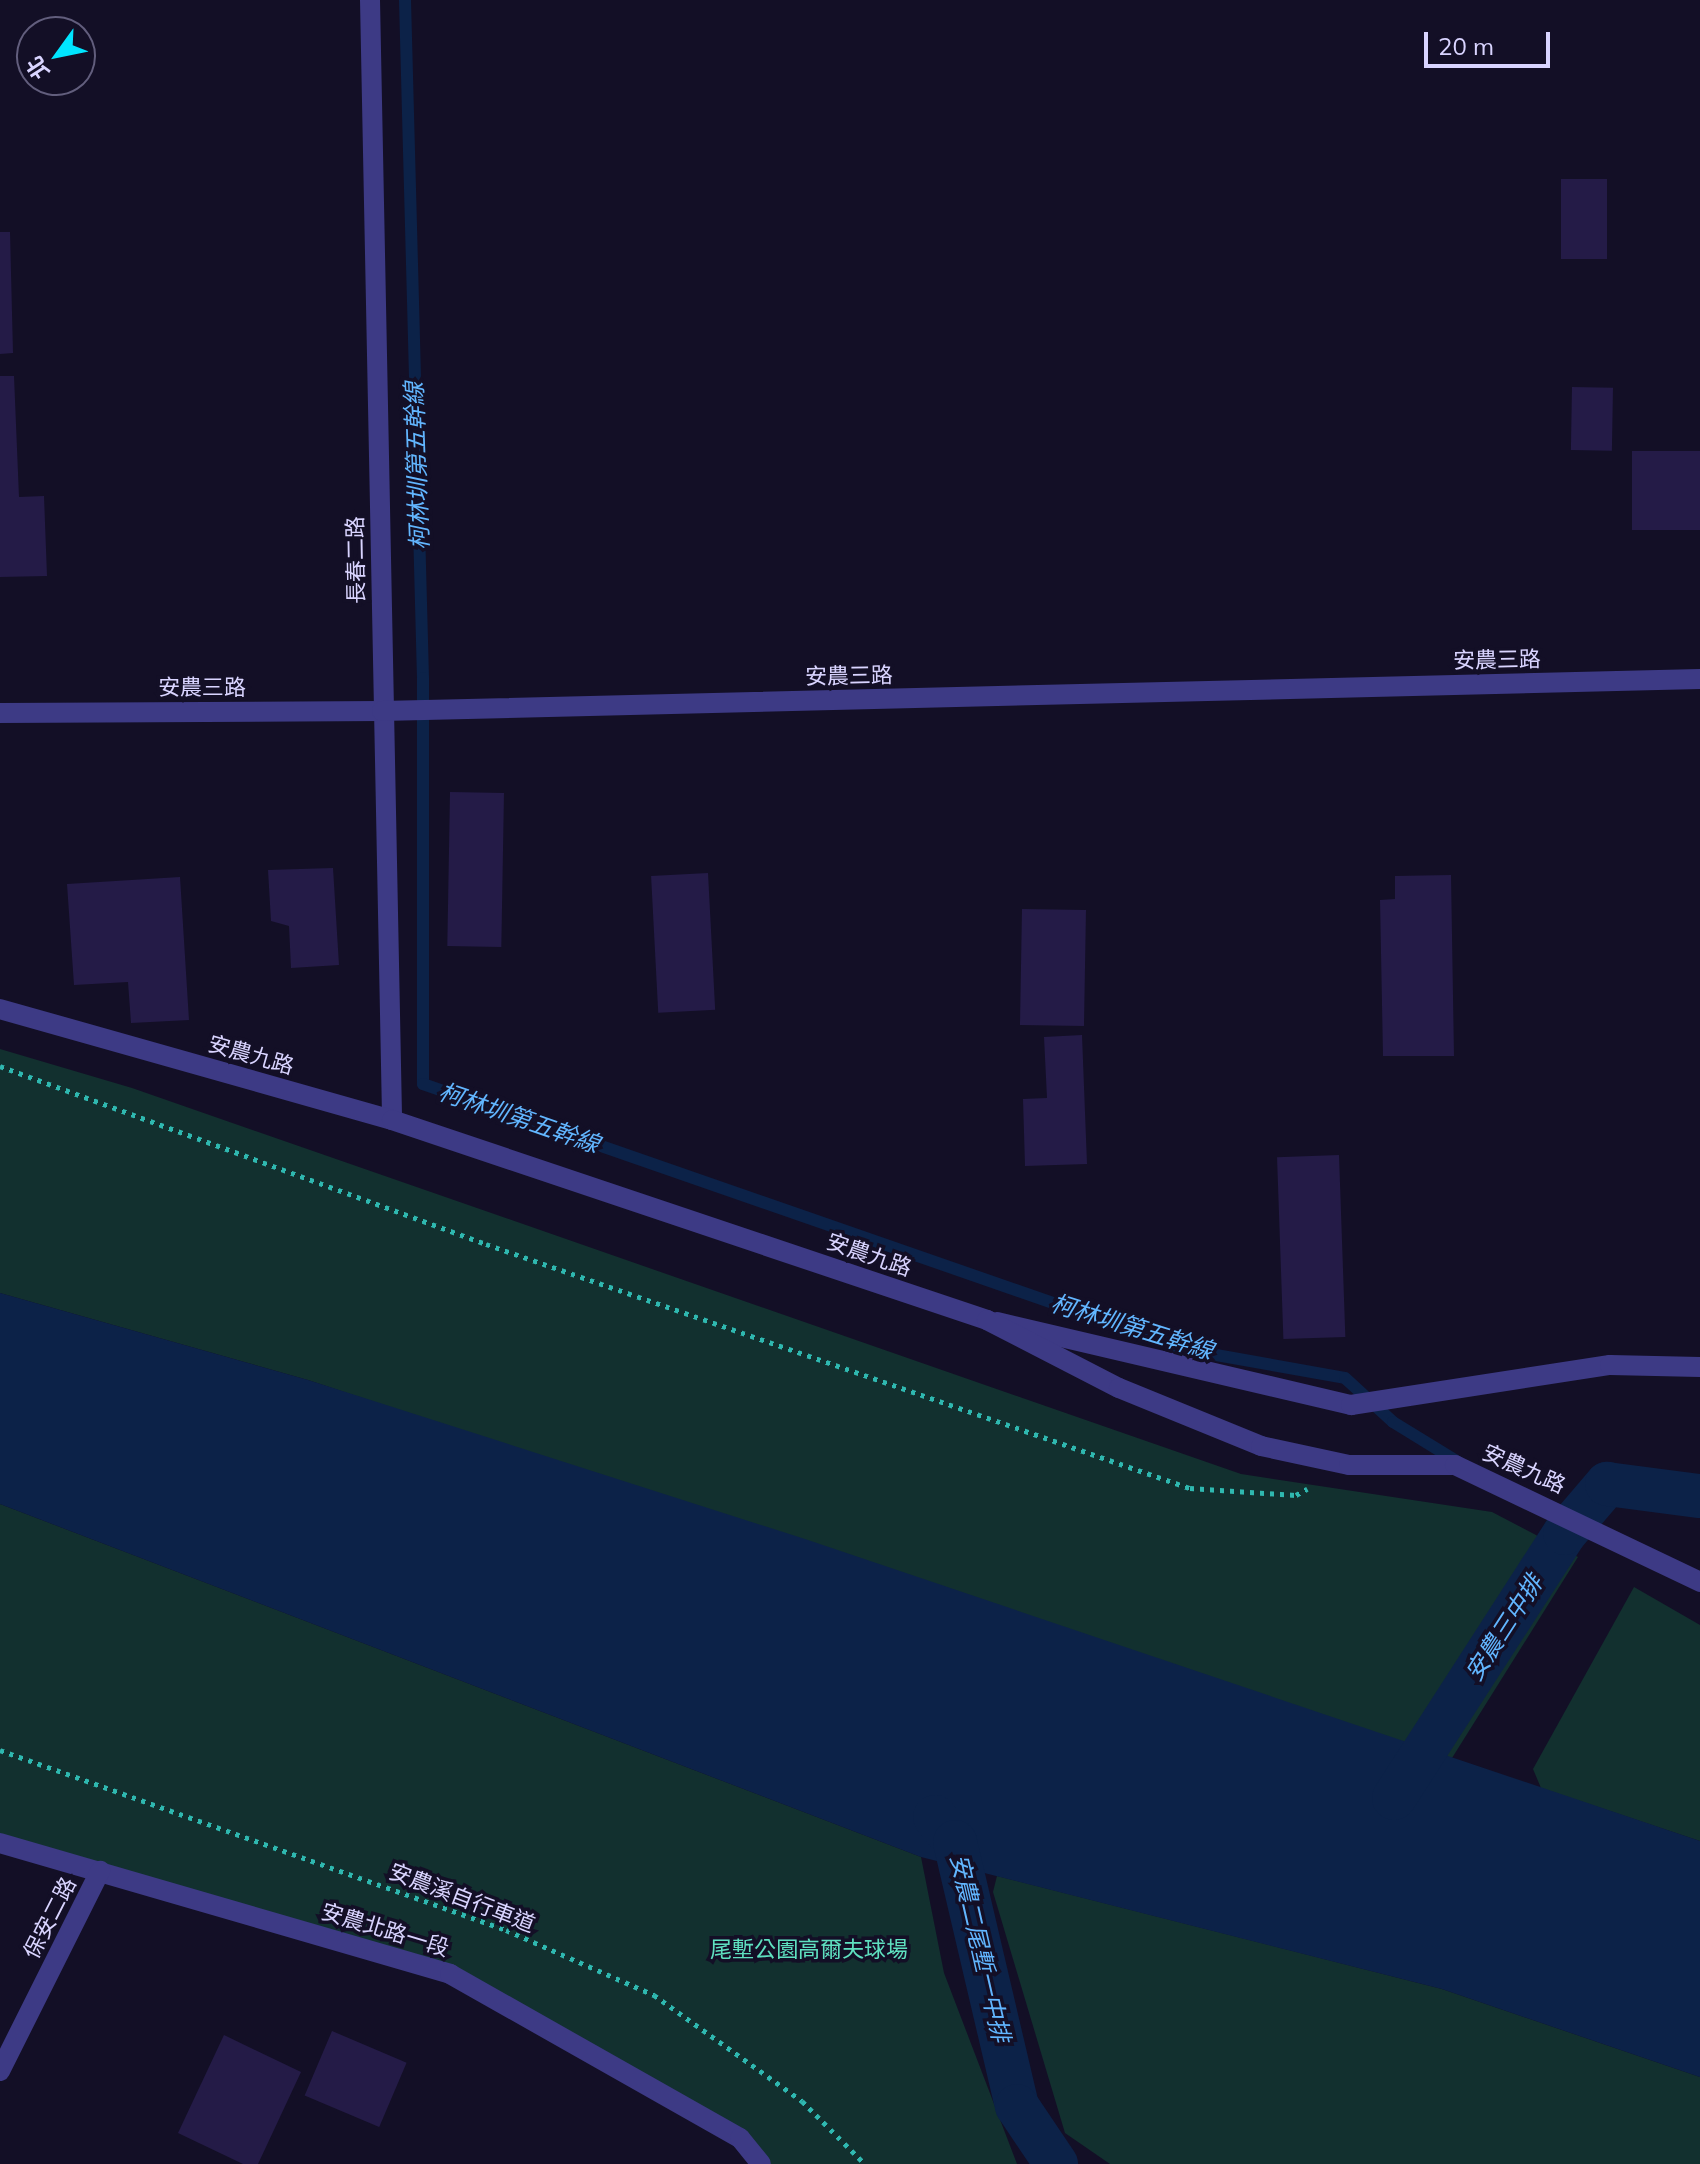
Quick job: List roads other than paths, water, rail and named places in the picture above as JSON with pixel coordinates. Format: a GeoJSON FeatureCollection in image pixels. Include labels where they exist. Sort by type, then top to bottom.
{"type":"FeatureCollection","features":[{"type":"Feature","properties":{"kind":"street","name":"長春二路"},"geometry":{"type":"LineString","coordinates":[[370,0],[392,1120]]}},
{"type":"Feature","properties":{"kind":"street","name":"安農三路"},"geometry":{"type":"LineString","coordinates":[[0,713],[382,711],[1700,679]]}},
{"type":"Feature","properties":{"kind":"street","name":"安農九路"},"geometry":{"type":"LineString","coordinates":[[0,1009],[392,1120],[987,1320],[1119,1388],[1261,1446],[1349,1465],[1455,1465],[1560,1510],[1700,1582]]}},
{"type":"Feature","properties":{"kind":"street"},"geometry":{"type":"LineString","coordinates":[[987,1320],[1351,1405],[1610,1365],[1700,1367]]}},
{"type":"Feature","properties":{"kind":"street","name":"安農北路一段"},"geometry":{"type":"LineString","coordinates":[[0,1843],[450,1974],[740,2138],[761,2164]]}},
{"type":"Feature","properties":{"kind":"street","name":"保安二路"},"geometry":{"type":"LineString","coordinates":[[0,2071],[100,1871]]}},
{"type":"Feature","properties":{"kind":"water"},"geometry":{"type":"Polygon","coordinates":[[[0,1293],[308,1380],[805,1539],[1700,1841],[1700,2077],[1442,1989],[921,1857],[0,1504],[0,1293]]]}},
{"type":"Feature","properties":{"kind":"waterway","name":"柯林圳第五幹線"},"geometry":{"type":"LineString","coordinates":[[405,0],[423,678],[423,1084],[1188,1350],[1345,1378],[1393,1422],[1460,1463]]}},
{"type":"Feature","properties":{"kind":"waterway","name":"安農三中排"},"geometry":{"type":"LineString","coordinates":[[1394,1798],[1565,1533],[1607,1484],[1700,1496]]}},
{"type":"Feature","properties":{"kind":"waterway","name":"安農二尾塹一中排"},"geometry":{"type":"LineString","coordinates":[[935,1817],[955,1842],[1017,2106],[1056,2164]]}},
{"type":"Feature","properties":{"kind":"park label","name":"尾塹公園高爾夫球場"},"geometry":{"type":"Point","coordinates":[809,1950]}}]}
